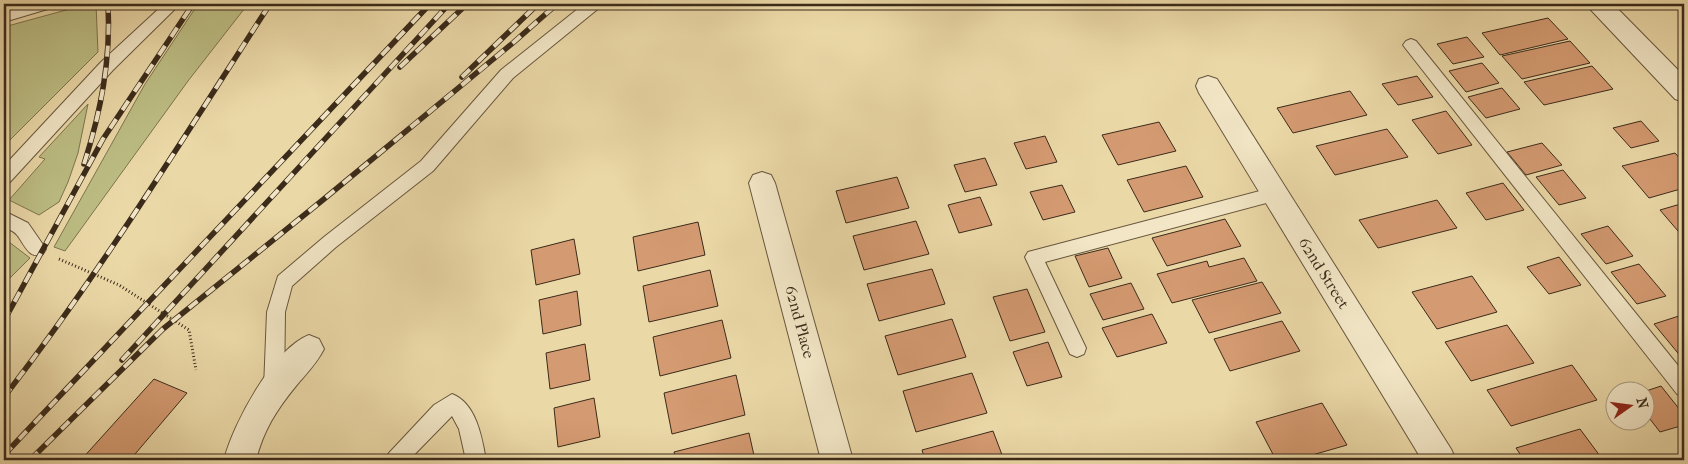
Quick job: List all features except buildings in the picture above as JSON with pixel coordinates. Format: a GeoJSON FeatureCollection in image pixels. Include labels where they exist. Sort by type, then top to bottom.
{"type":"FeatureCollection","features":[{"type":"Feature","properties":{"kind":"street"},"geometry":{"type":"LineString","coordinates":[[1599,4],[1684,92]]}},
{"type":"Feature","properties":{"kind":"street","name":"62nd Street"},"geometry":{"type":"LineString","coordinates":[[1208,86],[1440,460]]}},
{"type":"Feature","properties":{"kind":"street","name":"62nd Place"},"geometry":{"type":"LineString","coordinates":[[762,183],[838,460]]}},
{"type":"Feature","properties":{"kind":"street"},"geometry":{"type":"LineString","coordinates":[[240,460],[255,418],[274,388],[309,349]]}},
{"type":"Feature","properties":{"kind":"lane"},"geometry":{"type":"LineString","coordinates":[[4,17],[46,4]]}},
{"type":"Feature","properties":{"kind":"lane"},"geometry":{"type":"LineString","coordinates":[[4,177],[108,66],[173,4]]}},
{"type":"Feature","properties":{"kind":"lane"},"geometry":{"type":"LineString","coordinates":[[274,388],[276,312],[284,282],[330,242],[427,166],[507,74],[594,4]]}},
{"type":"Feature","properties":{"kind":"lane"},"geometry":{"type":"LineString","coordinates":[[1411,45],[1684,388]]}},
{"type":"Feature","properties":{"kind":"lane"},"geometry":{"type":"LineString","coordinates":[[1077,348],[1034,257],[1274,194]]}},
{"type":"Feature","properties":{"kind":"lane"},"geometry":{"type":"LineString","coordinates":[[4,218],[22,228],[37,249]]}},
{"type":"Feature","properties":{"kind":"lane"},"geometry":{"type":"LineString","coordinates":[[396,460],[441,412],[452,403],[461,409],[471,436],[476,460]]}},
{"type":"Feature","properties":{"kind":"path"},"geometry":{"type":"LineString","coordinates":[[37,249],[119,285],[189,330],[196,370]]}},
{"type":"Feature","properties":{"kind":"green space"},"geometry":{"type":"Polygon","coordinates":[[[88,4],[96,4],[98,52],[4,146],[4,27],[88,4]]]}},
{"type":"Feature","properties":{"kind":"green space"},"geometry":{"type":"Polygon","coordinates":[[[198,4],[248,4],[188,81],[65,251],[54,247],[145,84],[198,4]]]}},
{"type":"Feature","properties":{"kind":"green space"},"geometry":{"type":"Polygon","coordinates":[[[88,104],[78,153],[59,202],[39,215],[9,200],[45,159],[39,157],[88,104]]]}},
{"type":"Feature","properties":{"kind":"green space"},"geometry":{"type":"Polygon","coordinates":[[[4,241],[9,242],[30,258],[4,284],[4,241]]]}},
{"type":"Feature","properties":{"kind":"railway"},"geometry":{"type":"LineString","coordinates":[[84,164],[104,85],[109,25],[108,4]]}},
{"type":"Feature","properties":{"kind":"railway"},"geometry":{"type":"LineString","coordinates":[[4,321],[103,139],[193,4]]}},
{"type":"Feature","properties":{"kind":"railway"},"geometry":{"type":"LineString","coordinates":[[4,397],[40,350],[108,253],[270,4]]}},
{"type":"Feature","properties":{"kind":"railway"},"geometry":{"type":"LineString","coordinates":[[4,455],[430,4]]}},
{"type":"Feature","properties":{"kind":"railway"},"geometry":{"type":"LineString","coordinates":[[122,360],[449,4]]}},
{"type":"Feature","properties":{"kind":"railway"},"geometry":{"type":"LineString","coordinates":[[400,67],[467,4]]}},
{"type":"Feature","properties":{"kind":"railway"},"geometry":{"type":"LineString","coordinates":[[462,77],[538,4]]}},
{"type":"Feature","properties":{"kind":"railway"},"geometry":{"type":"LineString","coordinates":[[30,460],[163,329],[324,199],[514,42],[557,4]]}}]}
